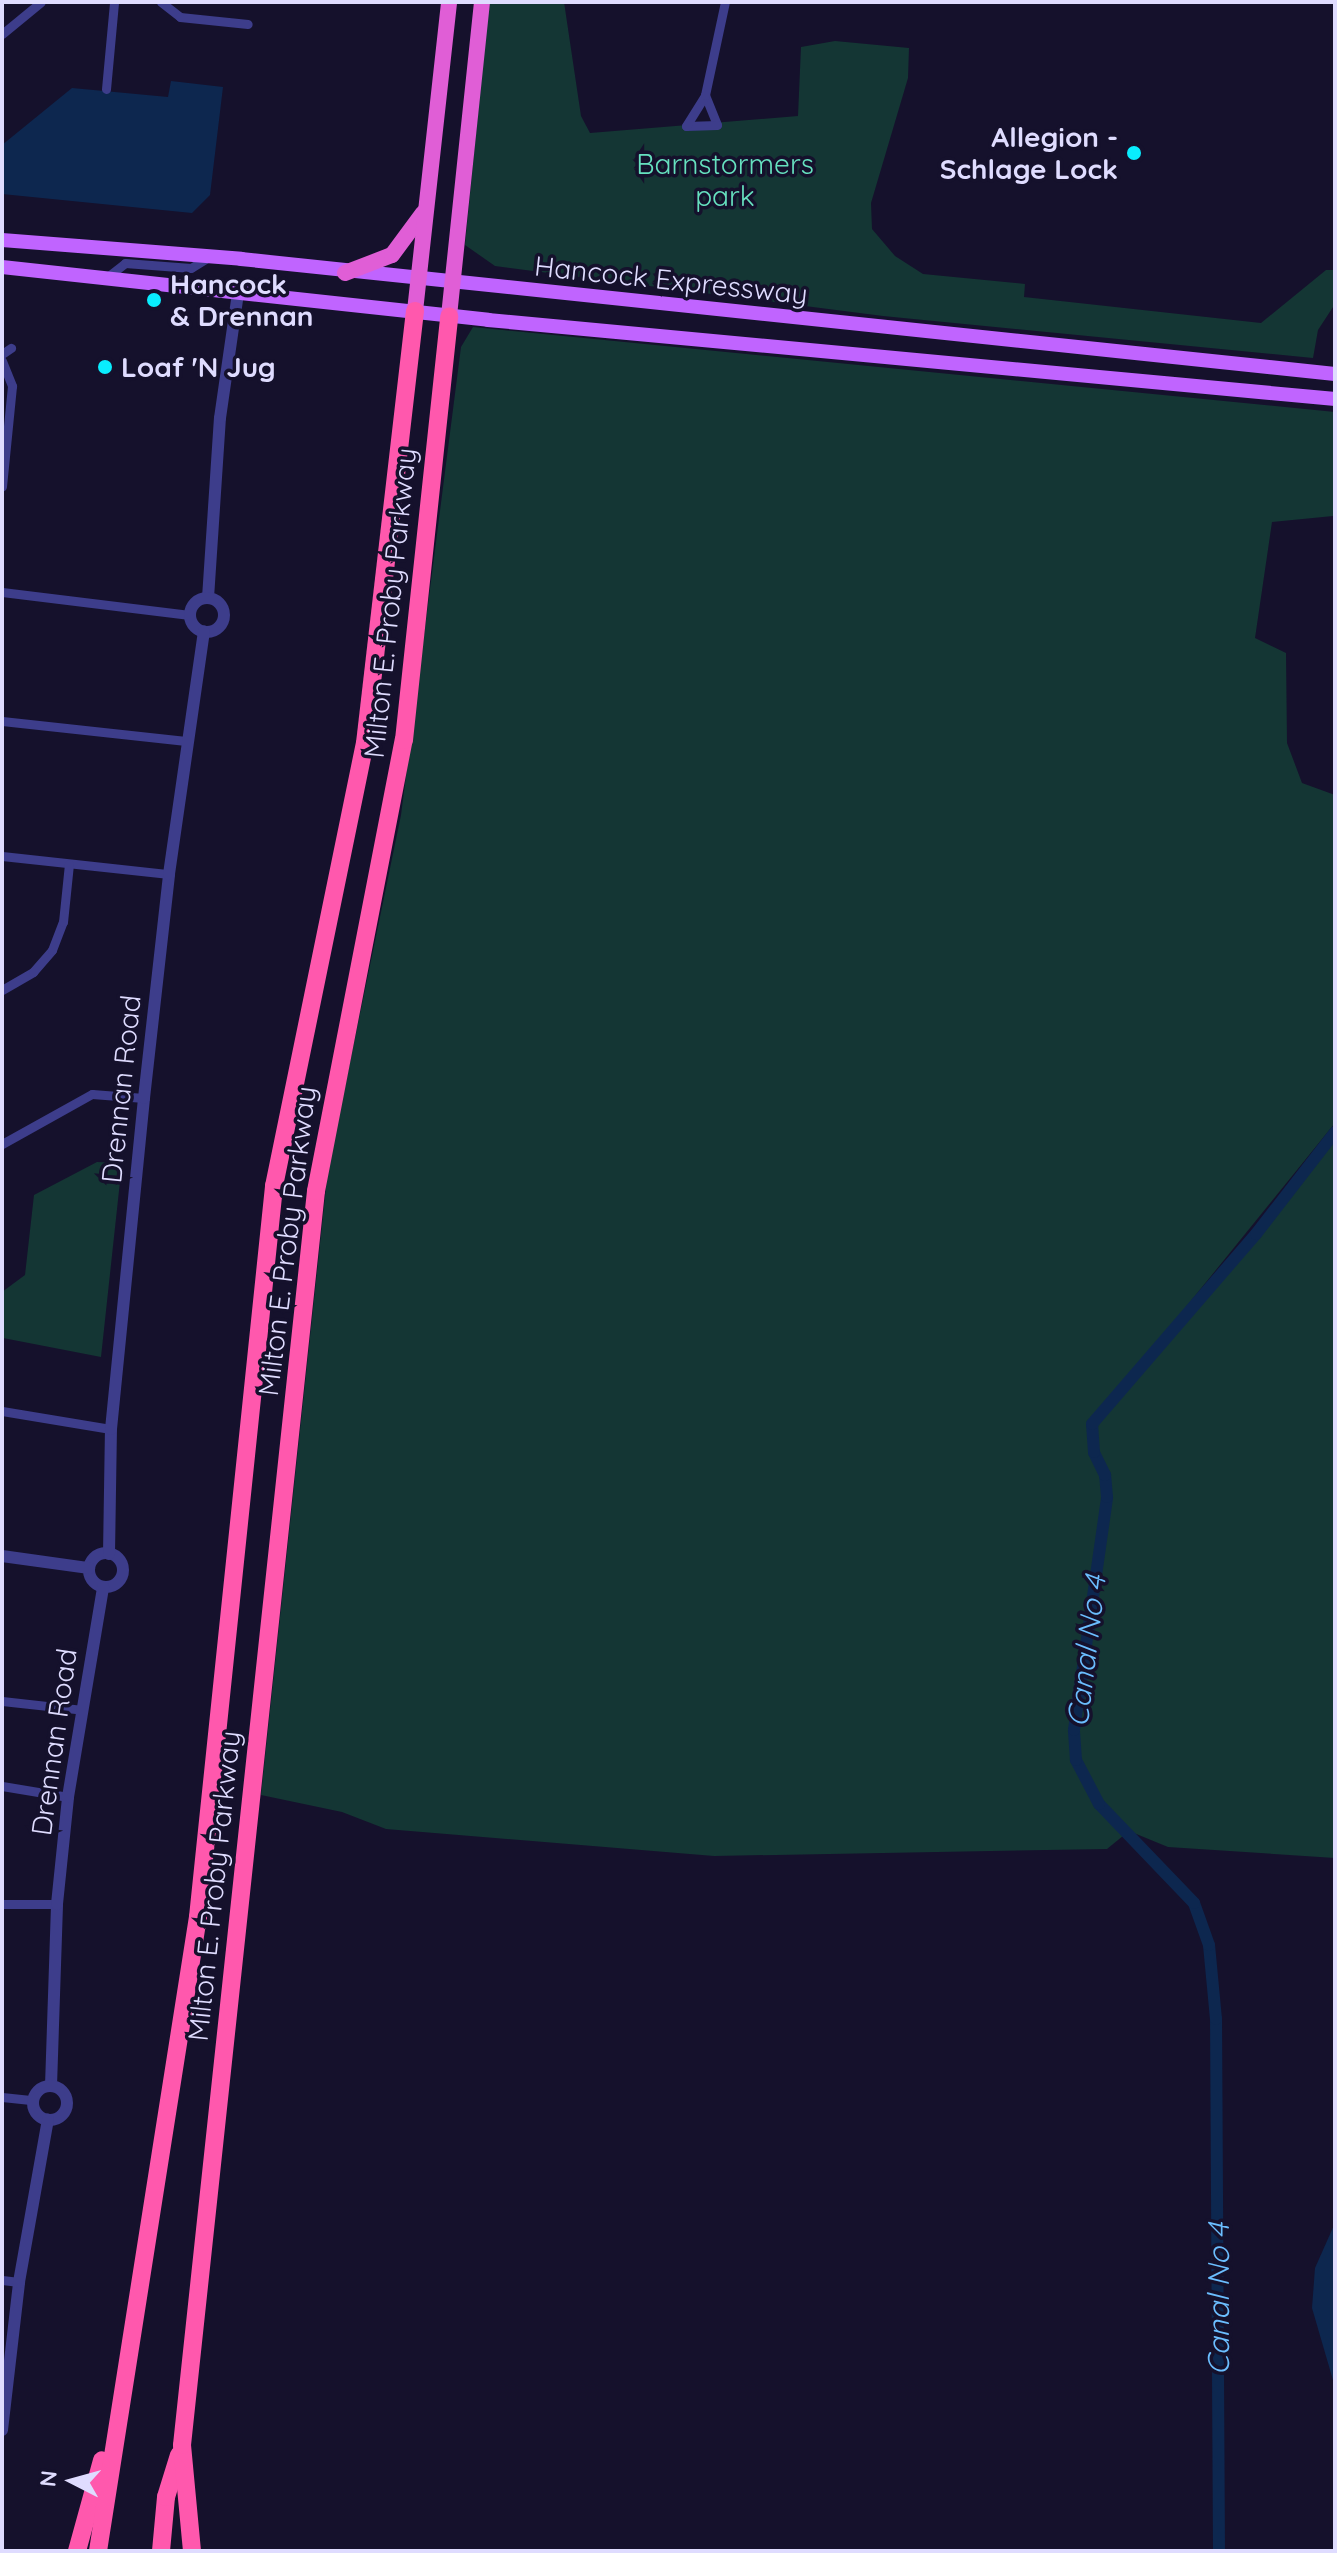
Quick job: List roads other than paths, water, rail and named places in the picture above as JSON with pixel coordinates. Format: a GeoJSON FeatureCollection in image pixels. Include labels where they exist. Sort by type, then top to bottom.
{"type":"FeatureCollection","features":[{"type":"Feature","properties":{"kind":"highway","name":"Milton E. Proby Parkway"},"geometry":{"type":"LineString","coordinates":[[127,2372],[198,1917],[274,1186],[363,757],[449,2]]}},
{"type":"Feature","properties":{"kind":"highway","name":"Milton E. Proby Parkway"},"geometry":{"type":"LineString","coordinates":[[182,2445],[316,1191],[404,740],[482,2]]}},
{"type":"Feature","properties":{"kind":"highway"},"geometry":{"type":"LineString","coordinates":[[345,273],[392,255],[426,208]]}},
{"type":"Feature","properties":{"kind":"highway"},"geometry":{"type":"LineString","coordinates":[[77,2551],[127,2372]]}},
{"type":"Feature","properties":{"kind":"highway"},"geometry":{"type":"LineString","coordinates":[[98,2551],[127,2372]]}},
{"type":"Feature","properties":{"kind":"highway"},"geometry":{"type":"LineString","coordinates":[[161,2551],[166,2497],[182,2445]]}},
{"type":"Feature","properties":{"kind":"highway"},"geometry":{"type":"LineString","coordinates":[[182,2445],[192,2551]]}},
{"type":"Feature","properties":{"kind":"main road","name":"Hancock Expressway"},"geometry":{"type":"LineString","coordinates":[[2,240],[210,256],[345,273],[1335,374]]}},
{"type":"Feature","properties":{"kind":"main road","name":"Hancock Expressway"},"geometry":{"type":"LineString","coordinates":[[2,267],[449,316],[1335,399]]}},
{"type":"Feature","properties":{"kind":"street"},"geometry":{"type":"LineString","coordinates":[[2,34],[41,2]]}},
{"type":"Feature","properties":{"kind":"street"},"geometry":{"type":"LineString","coordinates":[[106,89],[114,2]]}},
{"type":"Feature","properties":{"kind":"street"},"geometry":{"type":"LineString","coordinates":[[161,2],[180,17],[248,24]]}},
{"type":"Feature","properties":{"kind":"street"},"geometry":{"type":"LineString","coordinates":[[705,95],[725,2]]}},
{"type":"Feature","properties":{"kind":"street"},"geometry":{"type":"LineString","coordinates":[[106,278],[125,263],[191,268],[210,256]]}},
{"type":"Feature","properties":{"kind":"street"},"geometry":{"type":"LineString","coordinates":[[208,598],[220,418],[238,293]]}},
{"type":"Feature","properties":{"kind":"street"},"geometry":{"type":"LineString","coordinates":[[2,361],[12,386],[2,487]]}},
{"type":"Feature","properties":{"kind":"street"},"geometry":{"type":"LineString","coordinates":[[2,592],[190,615]]}},
{"type":"Feature","properties":{"kind":"street"},"geometry":{"type":"LineString","coordinates":[[208,598],[218,602],[224,617],[219,627],[204,632],[192,624],[190,615],[198,601],[208,598]]}},
{"type":"Feature","properties":{"kind":"street","name":"Drennan Road"},"geometry":{"type":"LineString","coordinates":[[109,1554],[111,1429],[144,1098],[186,741],[204,632]]}},
{"type":"Feature","properties":{"kind":"street"},"geometry":{"type":"LineString","coordinates":[[2,721],[186,741]]}},
{"type":"Feature","properties":{"kind":"street"},"geometry":{"type":"LineString","coordinates":[[2,856],[169,874]]}},
{"type":"Feature","properties":{"kind":"street"},"geometry":{"type":"LineString","coordinates":[[2,990],[33,972],[52,950],[63,922],[69,864]]}},
{"type":"Feature","properties":{"kind":"street"},"geometry":{"type":"LineString","coordinates":[[2,1144],[92,1094],[144,1098]]}},
{"type":"Feature","properties":{"kind":"street"},"geometry":{"type":"LineString","coordinates":[[2,1411],[111,1429]]}},
{"type":"Feature","properties":{"kind":"street"},"geometry":{"type":"LineString","coordinates":[[109,1554],[122,1565],[122,1576],[103,1587],[94,1582],[89,1568],[99,1555],[109,1554]]}},
{"type":"Feature","properties":{"kind":"street"},"geometry":{"type":"LineString","coordinates":[[2,1556],[89,1568]]}},
{"type":"Feature","properties":{"kind":"street","name":"Drennan Road"},"geometry":{"type":"LineString","coordinates":[[51,2086],[57,1904],[68,1797],[103,1587]]}},
{"type":"Feature","properties":{"kind":"street"},"geometry":{"type":"LineString","coordinates":[[2,1701],[83,1710]]}},
{"type":"Feature","properties":{"kind":"street"},"geometry":{"type":"LineString","coordinates":[[2,1786],[68,1797]]}},
{"type":"Feature","properties":{"kind":"street"},"geometry":{"type":"LineString","coordinates":[[2,1904],[57,1904]]}},
{"type":"Feature","properties":{"kind":"street"},"geometry":{"type":"LineString","coordinates":[[51,2086],[66,2102],[63,2113],[48,2120],[35,2111],[33,2100],[38,2091],[51,2086]]}},
{"type":"Feature","properties":{"kind":"street"},"geometry":{"type":"LineString","coordinates":[[2,2097],[33,2100]]}},
{"type":"Feature","properties":{"kind":"street"},"geometry":{"type":"LineString","coordinates":[[2,2430],[19,2282],[48,2120]]}},
{"type":"Feature","properties":{"kind":"street"},"geometry":{"type":"LineString","coordinates":[[2,2280],[19,2282]]}},
{"type":"Feature","properties":{"kind":"water"},"geometry":{"type":"Polygon","coordinates":[[[171,81],[223,87],[210,195],[192,213],[2,194],[2,145],[72,88],[168,97],[171,81]]]}},
{"type":"Feature","properties":{"kind":"water"},"geometry":{"type":"Polygon","coordinates":[[[1335,2223],[1335,2387],[1312,2308],[1315,2268],[1335,2223]]]}},
{"type":"Feature","properties":{"kind":"waterway","name":"Canal No 4"},"geometry":{"type":"LineString","coordinates":[[1219,2551],[1216,2019],[1209,1945],[1194,1903],[1099,1804],[1076,1760],[1074,1730],[1107,1497],[1105,1475],[1094,1452],[1092,1424],[1256,1234],[1335,1132]]}},
{"type":"Feature","properties":{"kind":"place","name":"Allegion - Schlage Lock"},"geometry":{"type":"Point","coordinates":[1134,153]}},
{"type":"Feature","properties":{"kind":"place","name":"Hancock & Drennan"},"geometry":{"type":"Point","coordinates":[154,300]}},
{"type":"Feature","properties":{"kind":"place","name":"Loaf 'N Jug"},"geometry":{"type":"Point","coordinates":[105,367]}},
{"type":"Feature","properties":{"kind":"park label","name":"Barnstormers park"},"geometry":{"type":"Point","coordinates":[725,180]}}]}
